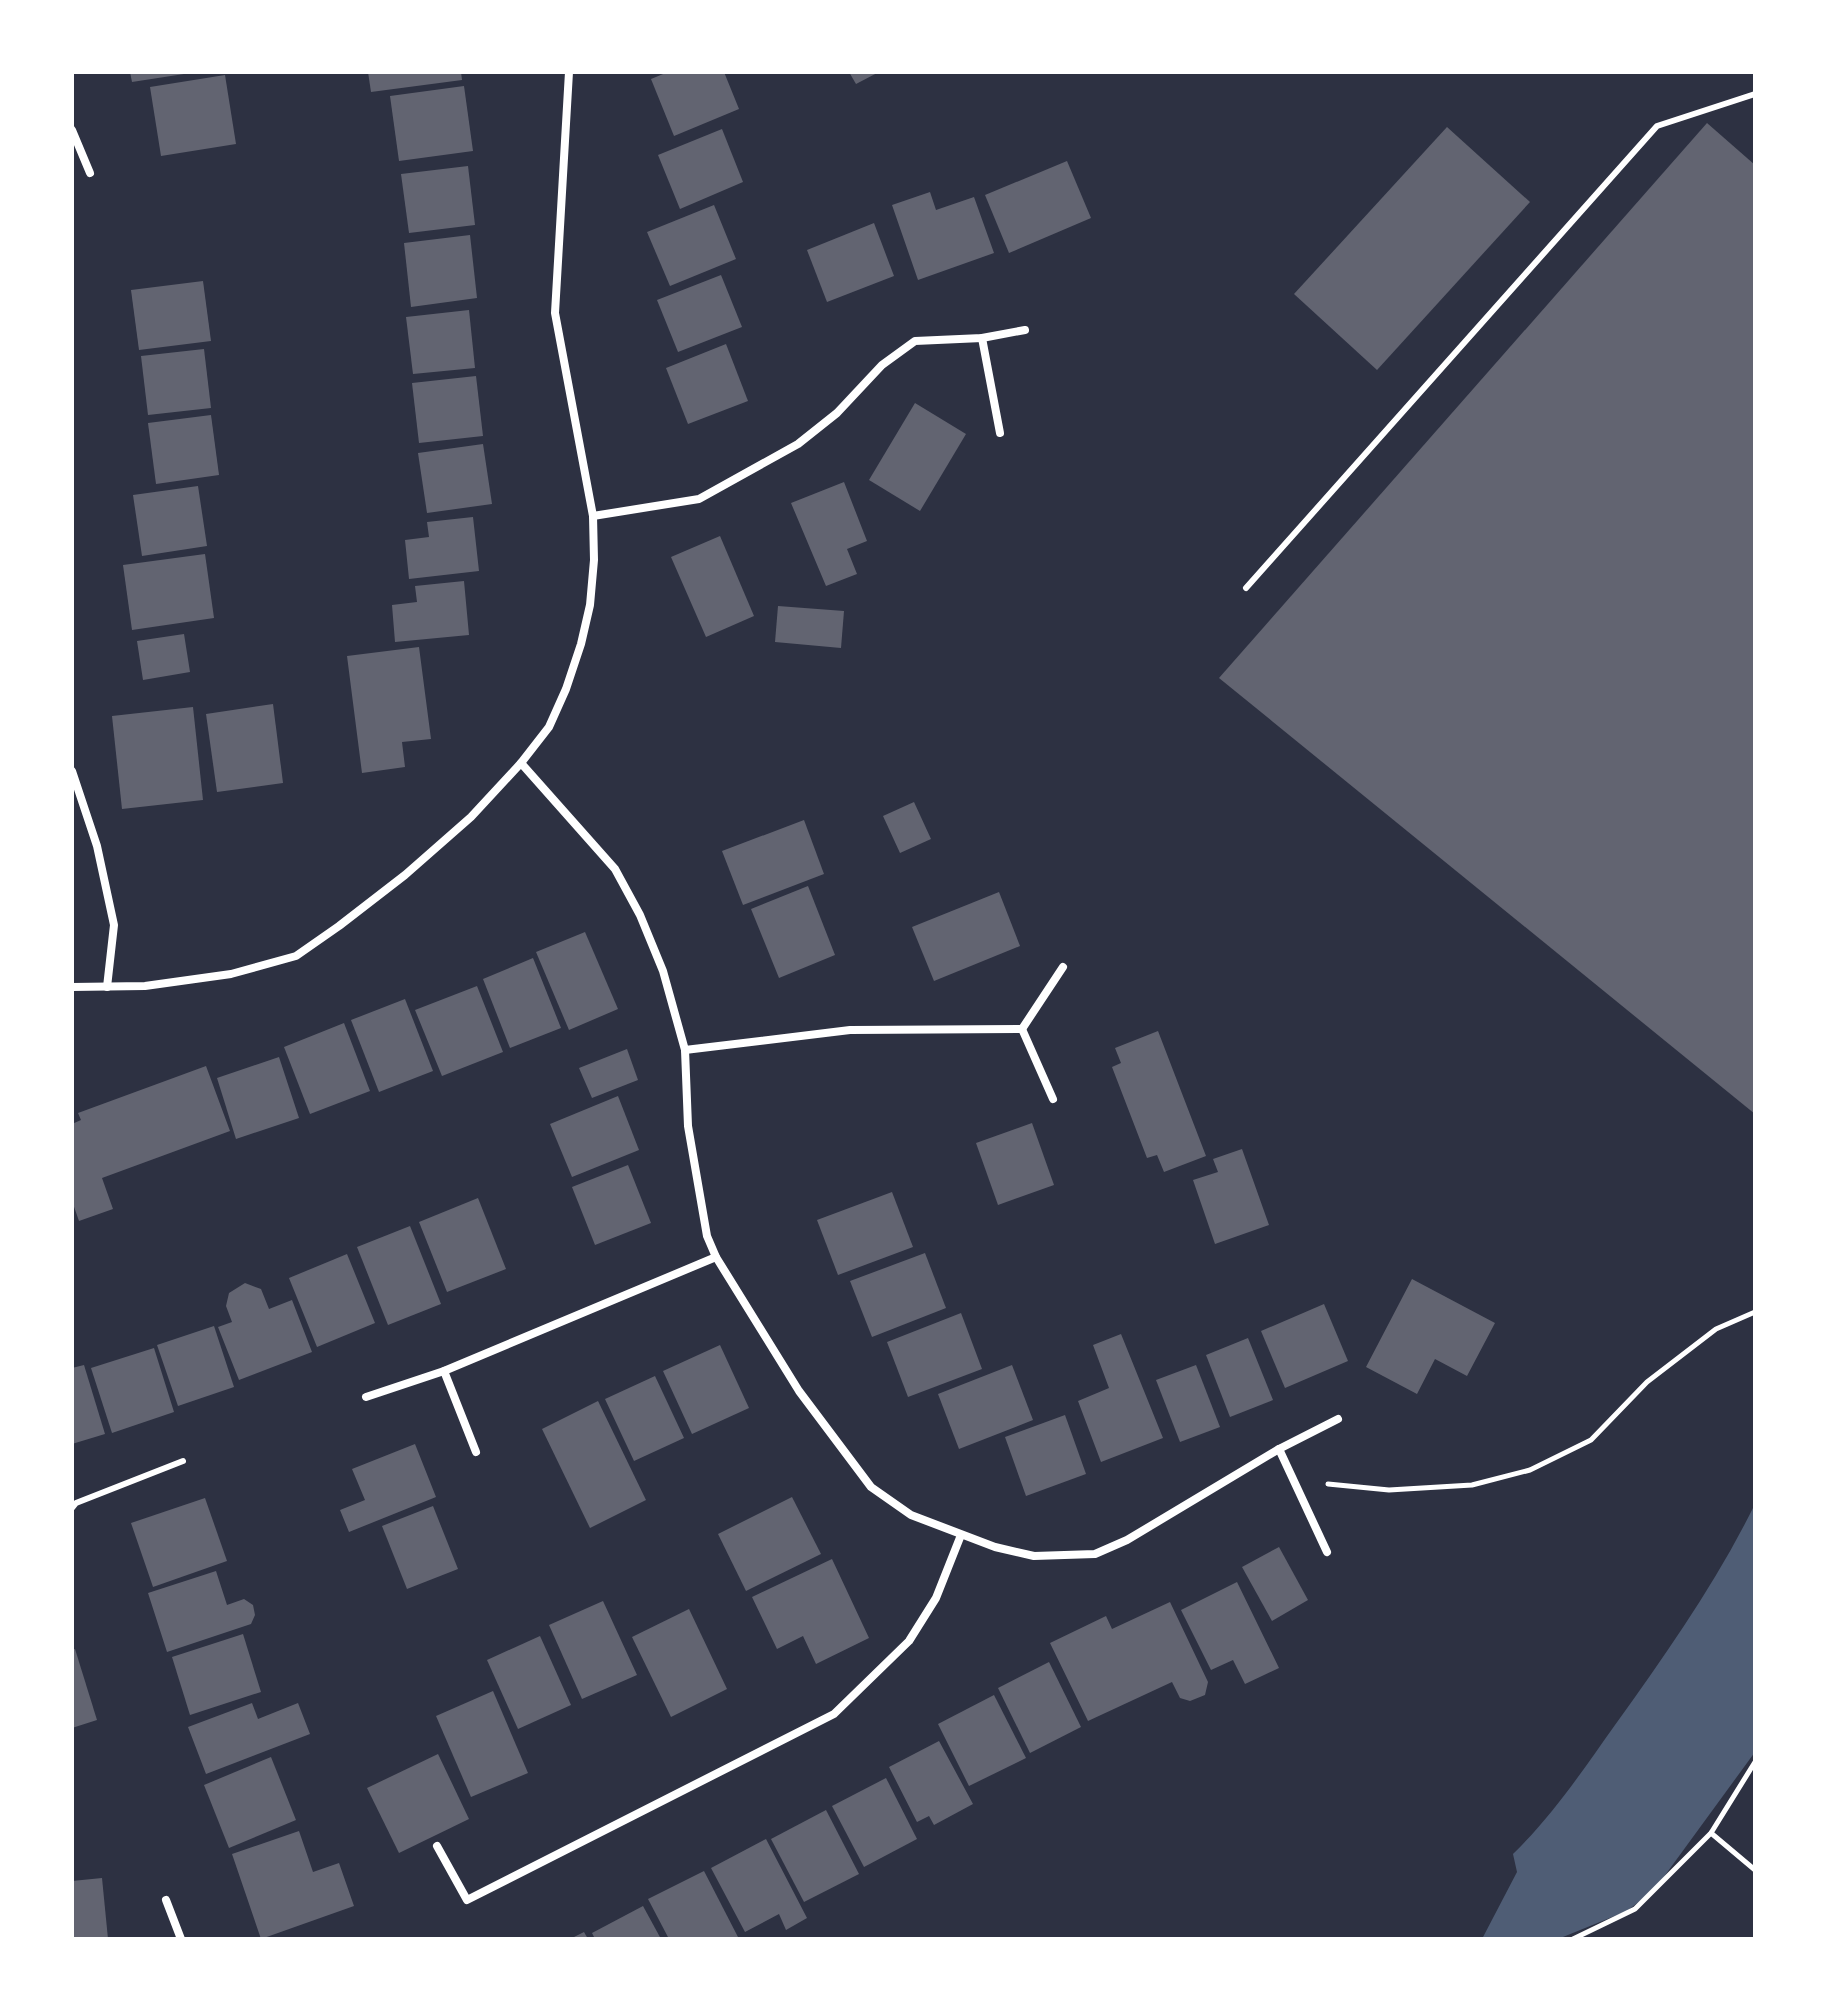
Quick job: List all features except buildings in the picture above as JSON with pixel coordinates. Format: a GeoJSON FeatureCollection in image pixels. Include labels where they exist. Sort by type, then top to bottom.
{"type":"FeatureCollection","features":[{"type":"Feature","properties":{"kind":"street"},"geometry":{"type":"LineString","coordinates":[[72,987],[145,986],[231,974],[296,956],[405,875],[471,817],[521,763],[549,727],[581,644],[590,605],[594,560],[593,516],[555,313],[569,72]]}},
{"type":"Feature","properties":{"kind":"street"},"geometry":{"type":"LineString","coordinates":[[72,130],[90,173]]}},
{"type":"Feature","properties":{"kind":"street"},"geometry":{"type":"LineString","coordinates":[[593,516],[699,499],[798,444],[837,413],[882,365],[915,341],[982,338],[1025,330]]}},
{"type":"Feature","properties":{"kind":"street"},"geometry":{"type":"LineString","coordinates":[[982,338],[1000,433]]}},
{"type":"Feature","properties":{"kind":"street"},"geometry":{"type":"LineString","coordinates":[[521,763],[615,869],[640,915],[663,971],[685,1050],[688,1126],[707,1236],[716,1257],[799,1391],[871,1487],[911,1515],[995,1547],[1034,1556],[1095,1554],[1127,1540],[1279,1449],[1338,1419]]}},
{"type":"Feature","properties":{"kind":"street"},"geometry":{"type":"LineString","coordinates":[[72,771],[97,846],[114,925],[107,987]]}},
{"type":"Feature","properties":{"kind":"street"},"geometry":{"type":"LineString","coordinates":[[1022,1029],[1063,967]]}},
{"type":"Feature","properties":{"kind":"street"},"geometry":{"type":"LineString","coordinates":[[685,1050],[850,1030],[1022,1029]]}},
{"type":"Feature","properties":{"kind":"street"},"geometry":{"type":"LineString","coordinates":[[1022,1029],[1053,1099]]}},
{"type":"Feature","properties":{"kind":"street"},"geometry":{"type":"LineString","coordinates":[[366,1397],[444,1371],[716,1257]]}},
{"type":"Feature","properties":{"kind":"street"},"geometry":{"type":"LineString","coordinates":[[444,1371],[476,1452]]}},
{"type":"Feature","properties":{"kind":"street"},"geometry":{"type":"LineString","coordinates":[[1279,1449],[1327,1552]]}},
{"type":"Feature","properties":{"kind":"street"},"geometry":{"type":"LineString","coordinates":[[437,1846],[467,1900],[834,1714],[909,1641],[936,1598],[961,1535]]}},
{"type":"Feature","properties":{"kind":"street"},"geometry":{"type":"LineString","coordinates":[[166,1900],[181,1939]]}},
{"type":"Feature","properties":{"kind":"lane"},"geometry":{"type":"LineString","coordinates":[[1246,588],[1657,126],[1755,94]]}},
{"type":"Feature","properties":{"kind":"lane"},"geometry":{"type":"LineString","coordinates":[[72,1508],[76,1503],[183,1461]]}},
{"type":"Feature","properties":{"kind":"path"},"geometry":{"type":"LineString","coordinates":[[1294,1480],[1389,1490],[1472,1485],[1530,1470],[1591,1440],[1647,1382],[1716,1329],[1755,1312]]}},
{"type":"Feature","properties":{"kind":"path"},"geometry":{"type":"LineString","coordinates":[[1573,1939],[1635,1909],[1711,1833],[1755,1762]]}},
{"type":"Feature","properties":{"kind":"path"},"geometry":{"type":"LineString","coordinates":[[1711,1833],[1755,1870]]}},
{"type":"Feature","properties":{"kind":"water"},"geometry":{"type":"Polygon","coordinates":[[[1755,1504],[1755,1752],[1655,1889],[1627,1911],[1558,1939],[1482,1939],[1517,1872],[1513,1854],[1567,1792],[1653,1672],[1707,1590],[1755,1504]]]}}]}
